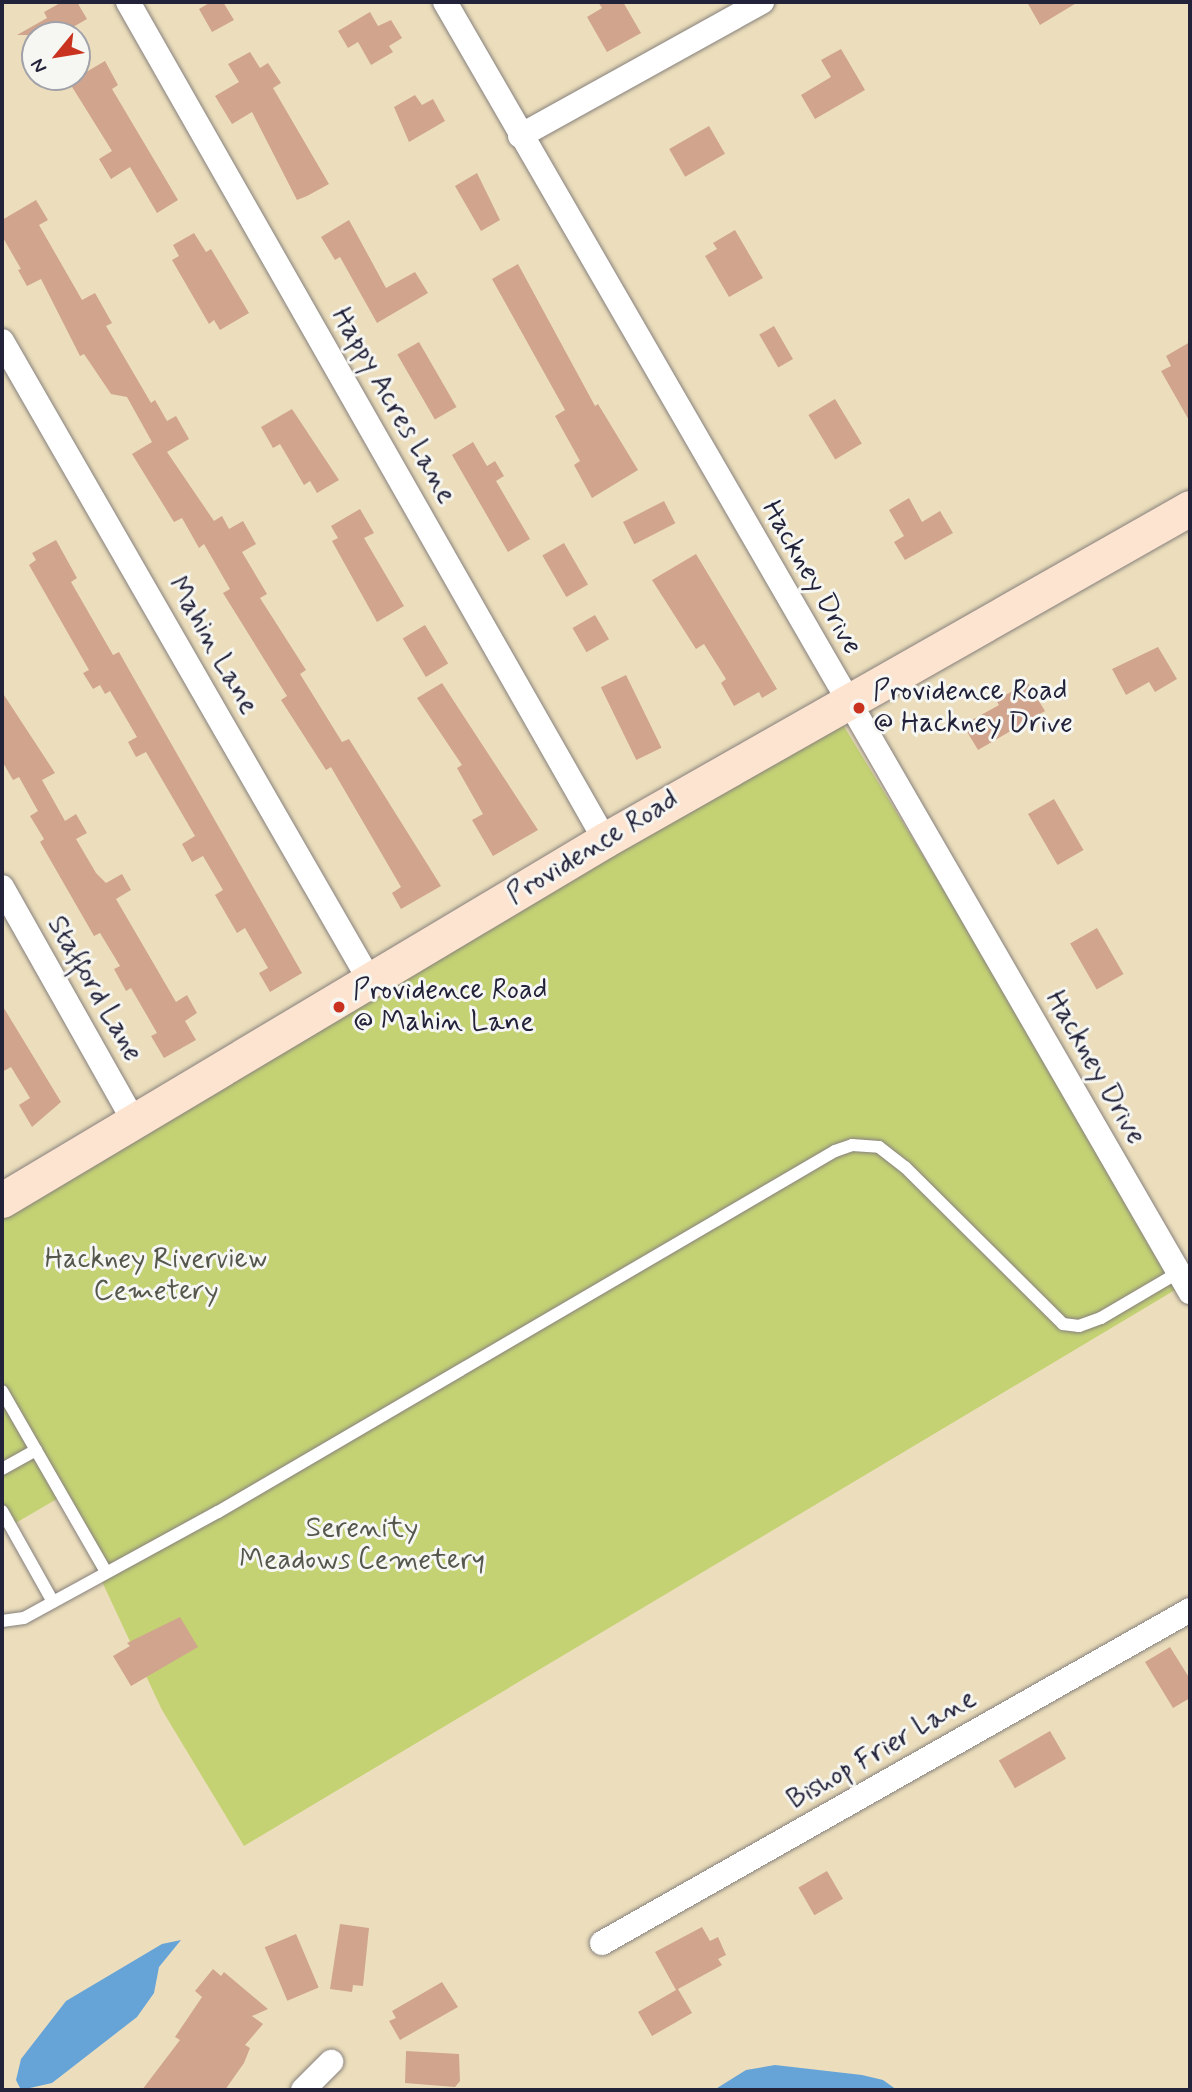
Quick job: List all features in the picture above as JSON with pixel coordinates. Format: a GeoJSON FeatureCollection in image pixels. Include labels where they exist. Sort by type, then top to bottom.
{"type":"FeatureCollection","features":[{"type":"Feature","properties":{"kind":"street","name":"Happy Acres Lane"},"geometry":{"type":"LineString","coordinates":[[128,2],[605,840]]}},
{"type":"Feature","properties":{"kind":"street","name":"Hackney Drive"},"geometry":{"type":"LineString","coordinates":[[445,2],[1184,1282]]}},
{"type":"Feature","properties":{"kind":"street"},"geometry":{"type":"LineString","coordinates":[[520,136],[762,2]]}},
{"type":"Feature","properties":{"kind":"street","name":"Mahin Lane"},"geometry":{"type":"LineString","coordinates":[[2,341],[370,981]]}},
{"type":"Feature","properties":{"kind":"street","name":"Providence Road"},"geometry":{"type":"LineString","coordinates":[[2,1200],[605,840],[848,699],[1190,508]]}},
{"type":"Feature","properties":{"kind":"street","name":"Stafford Lane"},"geometry":{"type":"LineString","coordinates":[[2,887],[134,1121]]}},
{"type":"Feature","properties":{"kind":"street","name":"Bishop Frier Lane"},"geometry":{"type":"LineString","coordinates":[[603,1942],[1190,1610]]}},
{"type":"Feature","properties":{"kind":"street"},"geometry":{"type":"LineString","coordinates":[[303,2090],[331,2062]]}},
{"type":"Feature","properties":{"kind":"lane"},"geometry":{"type":"LineString","coordinates":[[2,1621],[24,1618],[105,1570],[218,1512],[835,1151],[852,1145],[880,1147],[905,1167],[1063,1324],[1079,1326],[1184,1282]]}},
{"type":"Feature","properties":{"kind":"lane"},"geometry":{"type":"LineString","coordinates":[[2,1391],[105,1570]]}},
{"type":"Feature","properties":{"kind":"lane"},"geometry":{"type":"LineString","coordinates":[[2,1469],[36,1450]]}},
{"type":"Feature","properties":{"kind":"lane"},"geometry":{"type":"LineString","coordinates":[[2,1511],[52,1602]]}},
{"type":"Feature","properties":{"kind":"green space"},"geometry":{"type":"Polygon","coordinates":[[[840,720],[1185,1284],[244,1846],[162,1710],[62,1496],[2,1531],[2,1203],[840,720]]]}},
{"type":"Feature","properties":{"kind":"water"},"geometry":{"type":"Polygon","coordinates":[[[181,1940],[159,1967],[154,1993],[137,2017],[52,2083],[21,2090],[16,2080],[21,2059],[66,2001],[162,1944],[181,1940]]]}},
{"type":"Feature","properties":{"kind":"water"},"geometry":{"type":"Polygon","coordinates":[[[775,2065],[862,2075],[883,2080],[897,2090],[714,2090],[746,2070],[775,2065]]]}},
{"type":"Feature","properties":{"kind":"building"},"geometry":{"type":"Polygon","coordinates":[[[62,2],[77,2],[87,19],[42,21],[47,18],[44,12],[62,2]]]}},
{"type":"Feature","properties":{"kind":"building"},"geometry":{"type":"Polygon","coordinates":[[[211,2],[223,2],[234,20],[212,32],[199,9],[211,2]]]}},
{"type":"Feature","properties":{"kind":"building"},"geometry":{"type":"Polygon","coordinates":[[[598,2],[623,2],[641,33],[607,52],[587,17],[602,8],[598,2]]]}},
{"type":"Feature","properties":{"kind":"building"},"geometry":{"type":"Polygon","coordinates":[[[1027,2],[1078,2],[1040,25],[1027,2]]]}},
{"type":"Feature","properties":{"kind":"building"},"geometry":{"type":"Polygon","coordinates":[[[370,12],[378,26],[391,20],[402,38],[389,46],[393,52],[371,65],[358,42],[348,48],[338,31],[370,12]]]}},
{"type":"Feature","properties":{"kind":"building"},"geometry":{"type":"Polygon","coordinates":[[[841,49],[865,90],[815,119],[801,95],[831,77],[821,60],[841,49]]]}},
{"type":"Feature","properties":{"kind":"building"},"geometry":{"type":"Polygon","coordinates":[[[250,52],[260,68],[268,63],[281,83],[273,88],[329,184],[297,200],[252,112],[232,124],[215,96],[239,82],[228,64],[250,52]]]}},
{"type":"Feature","properties":{"kind":"building"},"geometry":{"type":"Polygon","coordinates":[[[105,61],[118,85],[112,89],[178,200],[157,213],[130,167],[111,179],[99,159],[112,151],[75,91],[91,91],[91,69],[105,61]]]}},
{"type":"Feature","properties":{"kind":"building"},"geometry":{"type":"Polygon","coordinates":[[[415,95],[422,105],[433,99],[445,121],[409,142],[394,107],[415,95]]]}},
{"type":"Feature","properties":{"kind":"building"},"geometry":{"type":"Polygon","coordinates":[[[709,126],[725,154],[685,177],[669,149],[709,126]]]}},
{"type":"Feature","properties":{"kind":"building"},"geometry":{"type":"Polygon","coordinates":[[[477,173],[500,220],[481,231],[455,186],[477,173]]]}},
{"type":"Feature","properties":{"kind":"building"},"geometry":{"type":"Polygon","coordinates":[[[36,200],[48,220],[39,225],[82,300],[95,293],[112,323],[106,326],[151,403],[155,400],[167,421],[176,416],[189,439],[167,452],[214,521],[222,516],[229,529],[243,521],[256,544],[242,552],[267,594],[260,598],[306,670],[300,674],[342,742],[349,739],[441,886],[401,909],[392,893],[401,887],[331,767],[326,770],[281,700],[287,696],[223,593],[230,589],[204,544],[199,548],[182,518],[174,522],[132,454],[152,442],[127,397],[111,394],[84,354],[80,356],[41,279],[27,286],[18,270],[21,269],[2,236],[2,220],[36,200]]]}},
{"type":"Feature","properties":{"kind":"building"},"geometry":{"type":"Polygon","coordinates":[[[349,220],[386,288],[415,272],[428,293],[377,323],[340,257],[335,260],[321,237],[349,220]]]}},
{"type":"Feature","properties":{"kind":"building"},"geometry":{"type":"Polygon","coordinates":[[[735,230],[763,278],[729,297],[705,256],[717,249],[713,243],[735,230]]]}},
{"type":"Feature","properties":{"kind":"building"},"geometry":{"type":"Polygon","coordinates":[[[194,233],[206,252],[211,249],[249,313],[220,330],[214,320],[209,324],[172,260],[179,256],[173,245],[194,233]]]}},
{"type":"Feature","properties":{"kind":"building"},"geometry":{"type":"Polygon","coordinates":[[[518,264],[595,406],[598,404],[638,470],[592,498],[574,465],[580,461],[555,416],[565,410],[492,279],[518,264]]]}},
{"type":"Feature","properties":{"kind":"building"},"geometry":{"type":"Polygon","coordinates":[[[774,326],[793,359],[778,367],[759,334],[774,326]]]}},
{"type":"Feature","properties":{"kind":"building"},"geometry":{"type":"Polygon","coordinates":[[[419,342],[456,407],[435,419],[397,354],[419,342]]]}},
{"type":"Feature","properties":{"kind":"building"},"geometry":{"type":"Polygon","coordinates":[[[1190,342],[1190,422],[1161,371],[1171,366],[1166,356],[1190,342]]]}},
{"type":"Feature","properties":{"kind":"building"},"geometry":{"type":"Polygon","coordinates":[[[835,399],[862,444],[835,460],[808,415],[835,399]]]}},
{"type":"Feature","properties":{"kind":"building"},"geometry":{"type":"Polygon","coordinates":[[[292,409],[339,480],[317,493],[310,481],[304,485],[280,444],[273,448],[261,427],[292,409]]]}},
{"type":"Feature","properties":{"kind":"building"},"geometry":{"type":"Polygon","coordinates":[[[473,442],[487,466],[495,461],[504,476],[496,481],[530,539],[508,552],[452,455],[473,442]]]}},
{"type":"Feature","properties":{"kind":"building"},"geometry":{"type":"Polygon","coordinates":[[[909,498],[922,522],[940,511],[953,533],[905,560],[894,542],[904,536],[889,510],[909,498]]]}},
{"type":"Feature","properties":{"kind":"building"},"geometry":{"type":"Polygon","coordinates":[[[664,501],[675,523],[634,544],[623,522],[664,501]]]}},
{"type":"Feature","properties":{"kind":"building"},"geometry":{"type":"Polygon","coordinates":[[[360,509],[374,533],[364,538],[404,606],[377,622],[332,541],[338,538],[331,526],[360,509]]]}},
{"type":"Feature","properties":{"kind":"building"},"geometry":{"type":"Polygon","coordinates":[[[56,540],[77,578],[71,582],[113,655],[119,652],[302,973],[270,992],[259,973],[268,968],[245,928],[237,933],[215,895],[223,890],[203,856],[192,862],[182,844],[195,836],[146,752],[136,757],[128,742],[137,737],[110,691],[105,694],[100,685],[93,689],[83,673],[89,670],[29,565],[36,560],[32,553],[56,540]]]}},
{"type":"Feature","properties":{"kind":"building"},"geometry":{"type":"Polygon","coordinates":[[[564,543],[588,585],[566,597],[542,556],[564,543]]]}},
{"type":"Feature","properties":{"kind":"building"},"geometry":{"type":"Polygon","coordinates":[[[696,554],[777,689],[762,698],[759,692],[734,706],[721,683],[726,679],[704,644],[696,649],[652,580],[696,554]]]}},
{"type":"Feature","properties":{"kind":"building"},"geometry":{"type":"Polygon","coordinates":[[[595,615],[609,639],[586,652],[572,628],[595,615]]]}},
{"type":"Feature","properties":{"kind":"building"},"geometry":{"type":"Polygon","coordinates":[[[425,625],[448,664],[426,677],[403,638],[425,625]]]}},
{"type":"Feature","properties":{"kind":"building"},"geometry":{"type":"Polygon","coordinates":[[[1158,647],[1177,679],[1155,692],[1149,682],[1126,695],[1112,669],[1158,647]]]}},
{"type":"Feature","properties":{"kind":"building"},"geometry":{"type":"Polygon","coordinates":[[[626,675],[662,748],[636,760],[601,687],[626,675]]]}},
{"type":"Feature","properties":{"kind":"building"},"geometry":{"type":"Polygon","coordinates":[[[442,683],[538,830],[493,856],[472,820],[483,814],[457,768],[462,765],[417,698],[442,683]]]}},
{"type":"Feature","properties":{"kind":"building"},"geometry":{"type":"Polygon","coordinates":[[[1028,683],[1045,711],[978,750],[963,725],[999,705],[996,700],[1028,683]]]}},
{"type":"Feature","properties":{"kind":"building"},"geometry":{"type":"Polygon","coordinates":[[[2,692],[55,773],[42,780],[65,821],[76,814],[87,833],[76,839],[96,873],[106,883],[122,874],[131,890],[116,899],[176,1002],[187,995],[197,1013],[185,1021],[196,1040],[164,1058],[151,1036],[157,1033],[131,988],[126,991],[114,969],[120,966],[100,933],[94,936],[40,842],[44,839],[30,816],[38,811],[19,777],[13,780],[2,761],[2,692]]]}},
{"type":"Feature","properties":{"kind":"building"},"geometry":{"type":"Polygon","coordinates":[[[1054,799],[1084,850],[1058,865],[1028,814],[1054,799]]]}},
{"type":"Feature","properties":{"kind":"building"},"geometry":{"type":"Polygon","coordinates":[[[1097,928],[1124,974],[1097,989],[1070,944],[1097,928]]]}},
{"type":"Feature","properties":{"kind":"building"},"geometry":{"type":"Polygon","coordinates":[[[2,1005],[61,1102],[32,1127],[19,1105],[30,1098],[11,1067],[2,1072],[2,1005]]]}},
{"type":"Feature","properties":{"kind":"building"},"geometry":{"type":"Polygon","coordinates":[[[180,1617],[198,1647],[131,1686],[113,1656],[130,1646],[127,1643],[180,1617]]]}},
{"type":"Feature","properties":{"kind":"building"},"geometry":{"type":"Polygon","coordinates":[[[1170,1647],[1190,1679],[1190,1698],[1173,1708],[1145,1662],[1170,1647]]]}},
{"type":"Feature","properties":{"kind":"building"},"geometry":{"type":"Polygon","coordinates":[[[1050,1731],[1066,1759],[1015,1788],[999,1760],[1050,1731]]]}},
{"type":"Feature","properties":{"kind":"building"},"geometry":{"type":"Polygon","coordinates":[[[827,1871],[843,1899],[814,1915],[798,1888],[827,1871]]]}},
{"type":"Feature","properties":{"kind":"building"},"geometry":{"type":"Polygon","coordinates":[[[340,1924],[369,1928],[363,1986],[353,1985],[352,1992],[330,1989],[340,1924]]]}},
{"type":"Feature","properties":{"kind":"building"},"geometry":{"type":"Polygon","coordinates":[[[702,1927],[710,1941],[718,1937],[726,1955],[718,1959],[722,1965],[678,1989],[692,2013],[652,2036],[638,2012],[676,1990],[655,1952],[702,1927]]]}},
{"type":"Feature","properties":{"kind":"building"},"geometry":{"type":"Polygon","coordinates":[[[296,1934],[319,1987],[287,2001],[265,1947],[296,1934]]]}},
{"type":"Feature","properties":{"kind":"building"},"geometry":{"type":"Polygon","coordinates":[[[213,1969],[221,1976],[224,1972],[268,2009],[252,2016],[263,2024],[245,2045],[250,2048],[244,2063],[225,2090],[142,2090],[180,2040],[175,2037],[202,1997],[195,1991],[213,1969]]]}},
{"type":"Feature","properties":{"kind":"building"},"geometry":{"type":"Polygon","coordinates":[[[442,1982],[458,2007],[400,2040],[389,2021],[396,2018],[392,2011],[442,1982]]]}},
{"type":"Feature","properties":{"kind":"building"},"geometry":{"type":"Polygon","coordinates":[[[406,2051],[459,2054],[460,2081],[455,2087],[405,2083],[406,2051]]]}},
{"type":"Feature","properties":{"kind":"place","name":"Providence Road @ Hackney Drive"},"geometry":{"type":"Point","coordinates":[859,708]}},
{"type":"Feature","properties":{"kind":"place","name":"Providence Road @ Mahin Lane"},"geometry":{"type":"Point","coordinates":[339,1007]}},
{"type":"Feature","properties":{"kind":"park label","name":"Hackney Riverview Cemetery"},"geometry":{"type":"Point","coordinates":[156,1276]}},
{"type":"Feature","properties":{"kind":"park label","name":"Serenity Meadows Cemetery"},"geometry":{"type":"Point","coordinates":[362,1545]}}]}
